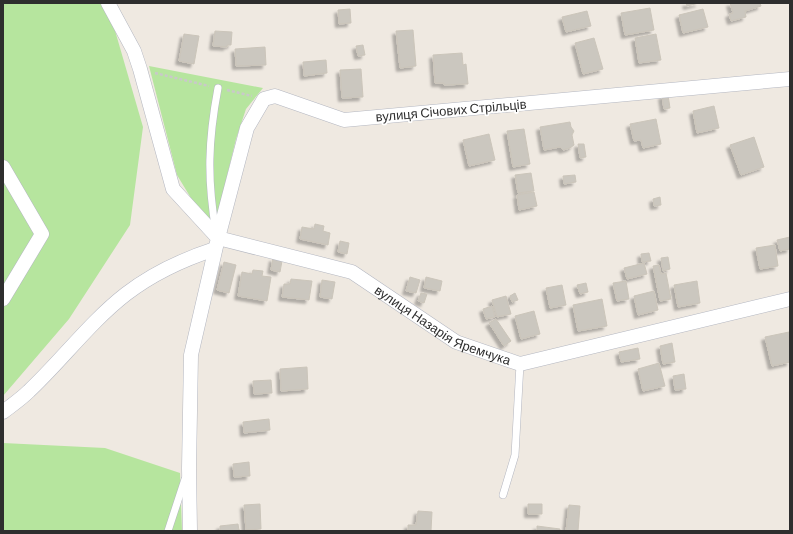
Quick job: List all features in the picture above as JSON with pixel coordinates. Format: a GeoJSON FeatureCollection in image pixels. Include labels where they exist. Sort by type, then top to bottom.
{"type":"FeatureCollection","features":[{"type":"Feature","properties":{"kind":"street"},"geometry":{"type":"LineString","coordinates":[[108,3],[134,51],[173,189],[216,243]]}},
{"type":"Feature","properties":{"kind":"street","name":"вулиця Січових Стрільців"},"geometry":{"type":"LineString","coordinates":[[264,99],[275,96],[344,120],[790,79]]}},
{"type":"Feature","properties":{"kind":"street"},"geometry":{"type":"LineString","coordinates":[[190,531],[189,468],[191,355],[216,243],[247,128],[264,99]]}},
{"type":"Feature","properties":{"kind":"street"},"geometry":{"type":"LineString","coordinates":[[3,167],[42,234],[3,299]]}},
{"type":"Feature","properties":{"kind":"street"},"geometry":{"type":"LineString","coordinates":[[3,412],[28,392],[98,319],[126,294],[176,264],[216,243]]}},
{"type":"Feature","properties":{"kind":"street","name":"вулиця Назарія Яремчука"},"geometry":{"type":"LineString","coordinates":[[216,243],[352,272],[456,342],[520,364],[790,300]]}},
{"type":"Feature","properties":{"kind":"lane"},"geometry":{"type":"LineString","coordinates":[[216,243],[208,163],[211,125],[218,88]]}},
{"type":"Feature","properties":{"kind":"lane"},"geometry":{"type":"LineString","coordinates":[[503,495],[515,455],[520,364]]}},
{"type":"Feature","properties":{"kind":"lane"},"geometry":{"type":"LineString","coordinates":[[168,531],[189,468]]}},
{"type":"Feature","properties":{"kind":"path"},"geometry":{"type":"LineString","coordinates":[[140,69],[264,99]]}},
{"type":"Feature","properties":{"kind":"green space"},"geometry":{"type":"Polygon","coordinates":[[[3,3],[107,3],[143,127],[130,225],[69,319],[3,396],[3,3]]]}},
{"type":"Feature","properties":{"kind":"green space"},"geometry":{"type":"Polygon","coordinates":[[[149,66],[263,88],[246,109],[236,139],[217,217],[211,220],[197,208],[177,175],[149,66]]]}},
{"type":"Feature","properties":{"kind":"green space"},"geometry":{"type":"Polygon","coordinates":[[[3,443],[105,448],[180,473],[182,531],[3,531],[3,443]]]}},
{"type":"Feature","properties":{"kind":"building"},"geometry":{"type":"Polygon","coordinates":[[[686,3],[699,3],[687,6],[686,3]]]}},
{"type":"Feature","properties":{"kind":"building"},"geometry":{"type":"Polygon","coordinates":[[[730,3],[760,3],[761,6],[745,11],[746,17],[731,21],[729,14],[733,13],[730,3]]]}},
{"type":"Feature","properties":{"kind":"building"},"geometry":{"type":"Polygon","coordinates":[[[650,8],[654,30],[625,35],[621,13],[650,8]]]}},
{"type":"Feature","properties":{"kind":"building"},"geometry":{"type":"Polygon","coordinates":[[[350,9],[351,23],[339,24],[338,10],[350,9]]]}},
{"type":"Feature","properties":{"kind":"building"},"geometry":{"type":"Polygon","coordinates":[[[703,9],[708,27],[683,33],[679,15],[703,9]]]}},
{"type":"Feature","properties":{"kind":"building"},"geometry":{"type":"Polygon","coordinates":[[[587,11],[591,26],[566,32],[562,17],[587,11]]]}},
{"type":"Feature","properties":{"kind":"building"},"geometry":{"type":"Polygon","coordinates":[[[413,30],[416,66],[400,68],[396,31],[413,30]]]}},
{"type":"Feature","properties":{"kind":"building"},"geometry":{"type":"Polygon","coordinates":[[[215,31],[232,32],[231,45],[227,45],[227,47],[213,46],[215,31]]]}},
{"type":"Feature","properties":{"kind":"building"},"geometry":{"type":"Polygon","coordinates":[[[184,34],[199,36],[194,64],[179,61],[184,34]]]}},
{"type":"Feature","properties":{"kind":"building"},"geometry":{"type":"Polygon","coordinates":[[[656,34],[661,60],[639,63],[635,38],[656,34]]]}},
{"type":"Feature","properties":{"kind":"building"},"geometry":{"type":"Polygon","coordinates":[[[594,38],[603,69],[583,74],[575,43],[594,38]]]}},
{"type":"Feature","properties":{"kind":"building"},"geometry":{"type":"Polygon","coordinates":[[[363,45],[365,55],[358,56],[356,46],[363,45]]]}},
{"type":"Feature","properties":{"kind":"building"},"geometry":{"type":"Polygon","coordinates":[[[265,47],[266,65],[236,66],[235,49],[265,47]]]}},
{"type":"Feature","properties":{"kind":"building"},"geometry":{"type":"Polygon","coordinates":[[[462,53],[463,65],[466,64],[468,84],[444,85],[444,83],[435,83],[433,55],[462,53]]]}},
{"type":"Feature","properties":{"kind":"building"},"geometry":{"type":"Polygon","coordinates":[[[326,60],[327,73],[304,76],[303,62],[326,60]]]}},
{"type":"Feature","properties":{"kind":"building"},"geometry":{"type":"Polygon","coordinates":[[[361,69],[363,97],[342,98],[340,70],[361,69]]]}},
{"type":"Feature","properties":{"kind":"building"},"geometry":{"type":"Polygon","coordinates":[[[668,95],[670,108],[664,109],[662,96],[668,95]]]}},
{"type":"Feature","properties":{"kind":"building"},"geometry":{"type":"Polygon","coordinates":[[[714,106],[719,128],[697,133],[693,111],[714,106]]]}},
{"type":"Feature","properties":{"kind":"building"},"geometry":{"type":"Polygon","coordinates":[[[656,119],[661,144],[643,148],[641,140],[634,141],[630,124],[656,119]]]}},
{"type":"Feature","properties":{"kind":"building"},"geometry":{"type":"Polygon","coordinates":[[[570,122],[574,131],[572,135],[574,145],[563,150],[560,147],[544,150],[540,127],[570,122]]]}},
{"type":"Feature","properties":{"kind":"building"},"geometry":{"type":"Polygon","coordinates":[[[524,129],[530,164],[513,167],[507,131],[524,129]]]}},
{"type":"Feature","properties":{"kind":"building"},"geometry":{"type":"Polygon","coordinates":[[[489,134],[495,160],[469,166],[463,140],[489,134]]]}},
{"type":"Feature","properties":{"kind":"building"},"geometry":{"type":"Polygon","coordinates":[[[754,137],[764,167],[741,175],[730,145],[754,137]]]}},
{"type":"Feature","properties":{"kind":"building"},"geometry":{"type":"Polygon","coordinates":[[[578,144],[584,144],[586,157],[580,158],[578,144]]]}},
{"type":"Feature","properties":{"kind":"building"},"geometry":{"type":"Polygon","coordinates":[[[531,173],[534,191],[518,193],[515,175],[531,173]]]}},
{"type":"Feature","properties":{"kind":"building"},"geometry":{"type":"Polygon","coordinates":[[[575,175],[576,182],[564,184],[563,176],[575,175]]]}},
{"type":"Feature","properties":{"kind":"building"},"geometry":{"type":"Polygon","coordinates":[[[534,192],[537,206],[519,210],[517,195],[534,192]]]}},
{"type":"Feature","properties":{"kind":"building"},"geometry":{"type":"Polygon","coordinates":[[[660,197],[661,205],[654,206],[653,199],[660,197]]]}},
{"type":"Feature","properties":{"kind":"building"},"geometry":{"type":"Polygon","coordinates":[[[315,224],[324,226],[323,231],[330,233],[328,245],[300,239],[302,227],[314,229],[315,224]]]}},
{"type":"Feature","properties":{"kind":"building"},"geometry":{"type":"Polygon","coordinates":[[[790,237],[790,249],[780,251],[777,240],[790,237]]]}},
{"type":"Feature","properties":{"kind":"building"},"geometry":{"type":"Polygon","coordinates":[[[340,241],[349,243],[347,254],[338,252],[340,241]]]}},
{"type":"Feature","properties":{"kind":"building"},"geometry":{"type":"Polygon","coordinates":[[[775,245],[778,266],[760,269],[756,248],[775,245]]]}},
{"type":"Feature","properties":{"kind":"building"},"geometry":{"type":"Polygon","coordinates":[[[649,253],[651,261],[642,262],[641,254],[649,253]]]}},
{"type":"Feature","properties":{"kind":"building"},"geometry":{"type":"Polygon","coordinates":[[[668,257],[670,269],[663,271],[661,258],[668,257]]]}},
{"type":"Feature","properties":{"kind":"building"},"geometry":{"type":"Polygon","coordinates":[[[273,258],[282,261],[280,272],[271,270],[273,258]]]}},
{"type":"Feature","properties":{"kind":"building"},"geometry":{"type":"Polygon","coordinates":[[[224,262],[236,265],[229,293],[217,290],[224,262]]]}},
{"type":"Feature","properties":{"kind":"building"},"geometry":{"type":"Polygon","coordinates":[[[644,263],[647,274],[627,279],[624,268],[644,263]]]}},
{"type":"Feature","properties":{"kind":"building"},"geometry":{"type":"Polygon","coordinates":[[[659,265],[661,274],[666,273],[671,299],[660,301],[653,266],[659,265]]]}},
{"type":"Feature","properties":{"kind":"building"},"geometry":{"type":"Polygon","coordinates":[[[253,270],[263,271],[262,276],[271,277],[267,301],[238,296],[242,272],[252,274],[253,270]]]}},
{"type":"Feature","properties":{"kind":"building"},"geometry":{"type":"Polygon","coordinates":[[[410,277],[420,280],[416,293],[406,291],[410,277]]]}},
{"type":"Feature","properties":{"kind":"building"},"geometry":{"type":"Polygon","coordinates":[[[426,277],[442,281],[440,291],[424,288],[426,277]]]}},
{"type":"Feature","properties":{"kind":"building"},"geometry":{"type":"Polygon","coordinates":[[[291,279],[312,281],[309,300],[282,297],[284,284],[290,284],[291,279]]]}},
{"type":"Feature","properties":{"kind":"building"},"geometry":{"type":"Polygon","coordinates":[[[322,280],[335,282],[332,299],[320,297],[322,280]]]}},
{"type":"Feature","properties":{"kind":"building"},"geometry":{"type":"Polygon","coordinates":[[[626,281],[629,299],[617,301],[613,283],[626,281]]]}},
{"type":"Feature","properties":{"kind":"building"},"geometry":{"type":"Polygon","coordinates":[[[697,281],[700,303],[678,307],[674,285],[697,281]]]}},
{"type":"Feature","properties":{"kind":"building"},"geometry":{"type":"Polygon","coordinates":[[[586,283],[588,292],[580,294],[577,285],[586,283]]]}},
{"type":"Feature","properties":{"kind":"building"},"geometry":{"type":"Polygon","coordinates":[[[562,285],[566,305],[550,308],[546,288],[562,285]]]}},
{"type":"Feature","properties":{"kind":"building"},"geometry":{"type":"Polygon","coordinates":[[[654,291],[658,310],[638,315],[634,296],[654,291]]]}},
{"type":"Feature","properties":{"kind":"building"},"geometry":{"type":"Polygon","coordinates":[[[421,293],[427,294],[424,303],[418,301],[421,293]]]}},
{"type":"Feature","properties":{"kind":"building"},"geometry":{"type":"Polygon","coordinates":[[[515,293],[518,300],[512,302],[510,296],[515,293]]]}},
{"type":"Feature","properties":{"kind":"building"},"geometry":{"type":"Polygon","coordinates":[[[506,296],[511,314],[497,317],[492,300],[506,296]]]}},
{"type":"Feature","properties":{"kind":"building"},"geometry":{"type":"Polygon","coordinates":[[[602,299],[607,326],[578,331],[573,305],[602,299]]]}},
{"type":"Feature","properties":{"kind":"building"},"geometry":{"type":"Polygon","coordinates":[[[492,306],[495,317],[486,319],[483,309],[492,306]]]}},
{"type":"Feature","properties":{"kind":"building"},"geometry":{"type":"Polygon","coordinates":[[[534,311],[540,334],[521,339],[515,316],[534,311]]]}},
{"type":"Feature","properties":{"kind":"building"},"geometry":{"type":"Polygon","coordinates":[[[496,319],[511,341],[504,346],[489,323],[496,319]]]}},
{"type":"Feature","properties":{"kind":"building"},"geometry":{"type":"Polygon","coordinates":[[[789,332],[790,362],[772,366],[765,337],[789,332]]]}},
{"type":"Feature","properties":{"kind":"building"},"geometry":{"type":"Polygon","coordinates":[[[672,343],[675,362],[663,364],[660,346],[672,343]]]}},
{"type":"Feature","properties":{"kind":"building"},"geometry":{"type":"Polygon","coordinates":[[[638,348],[640,359],[621,362],[619,352],[638,348]]]}},
{"type":"Feature","properties":{"kind":"building"},"geometry":{"type":"Polygon","coordinates":[[[659,363],[665,386],[643,391],[638,369],[659,363]]]}},
{"type":"Feature","properties":{"kind":"building"},"geometry":{"type":"Polygon","coordinates":[[[307,367],[308,389],[281,391],[280,369],[307,367]]]}},
{"type":"Feature","properties":{"kind":"building"},"geometry":{"type":"Polygon","coordinates":[[[684,374],[686,389],[675,390],[673,376],[684,374]]]}},
{"type":"Feature","properties":{"kind":"building"},"geometry":{"type":"Polygon","coordinates":[[[271,380],[272,393],[254,394],[253,381],[271,380]]]}},
{"type":"Feature","properties":{"kind":"building"},"geometry":{"type":"Polygon","coordinates":[[[269,419],[270,430],[244,433],[243,422],[269,419]]]}},
{"type":"Feature","properties":{"kind":"building"},"geometry":{"type":"Polygon","coordinates":[[[249,462],[250,476],[234,477],[233,464],[249,462]]]}},
{"type":"Feature","properties":{"kind":"building"},"geometry":{"type":"Polygon","coordinates":[[[260,504],[261,529],[246,530],[244,505],[260,504]]]}},
{"type":"Feature","properties":{"kind":"building"},"geometry":{"type":"Polygon","coordinates":[[[528,504],[542,504],[542,514],[528,514],[528,504]]]}},
{"type":"Feature","properties":{"kind":"building"},"geometry":{"type":"Polygon","coordinates":[[[569,505],[580,506],[578,531],[566,531],[569,505]]]}},
{"type":"Feature","properties":{"kind":"building"},"geometry":{"type":"Polygon","coordinates":[[[418,511],[432,512],[431,531],[408,531],[408,525],[416,525],[418,511]]]}},
{"type":"Feature","properties":{"kind":"building"},"geometry":{"type":"Polygon","coordinates":[[[238,524],[239,530],[243,531],[220,531],[220,526],[238,524]]]}},
{"type":"Feature","properties":{"kind":"building"},"geometry":{"type":"Polygon","coordinates":[[[537,526],[560,529],[560,531],[537,531],[537,526]]]}}]}
